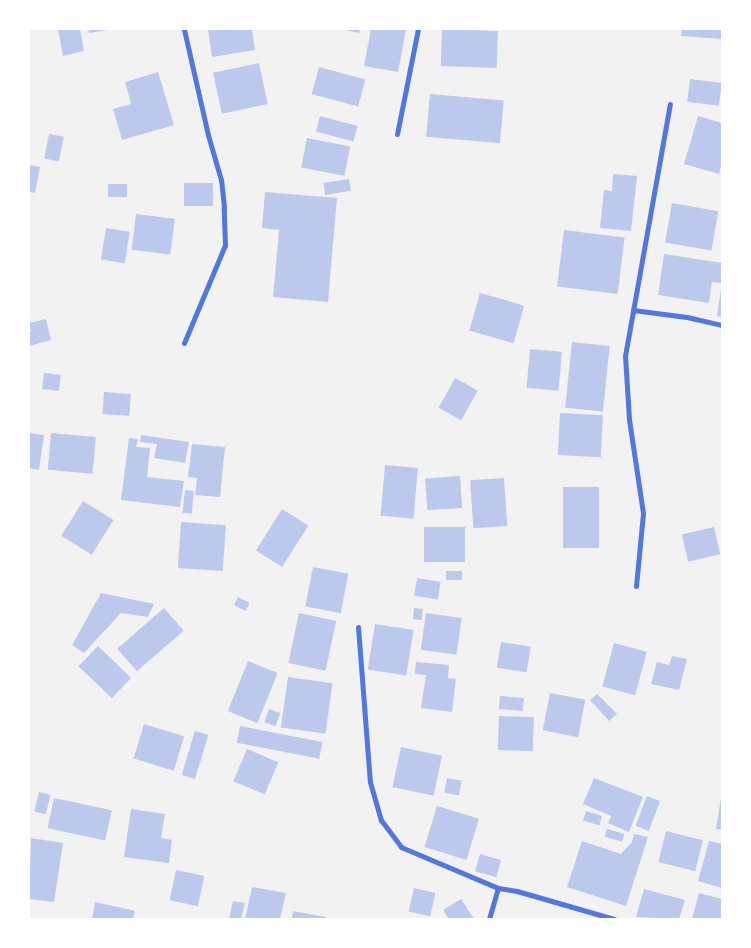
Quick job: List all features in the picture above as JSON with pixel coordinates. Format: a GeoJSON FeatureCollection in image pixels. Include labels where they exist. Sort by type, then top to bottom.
{"type":"FeatureCollection","features":[{"type":"Feature","properties":{"kind":"street"},"geometry":{"type":"LineString","coordinates":[[184,29],[221,180],[225,245],[184,343]]}},
{"type":"Feature","properties":{"kind":"street"},"geometry":{"type":"LineString","coordinates":[[397,134],[418,29]]}},
{"type":"Feature","properties":{"kind":"street"},"geometry":{"type":"LineString","coordinates":[[636,586],[643,513],[629,419],[625,356],[670,104]]}},
{"type":"Feature","properties":{"kind":"street"},"geometry":{"type":"LineString","coordinates":[[633,310],[722,324]]}},
{"type":"Feature","properties":{"kind":"street"},"geometry":{"type":"LineString","coordinates":[[358,627],[370,782],[381,820],[402,847],[498,888],[517,891],[614,919]]}},
{"type":"Feature","properties":{"kind":"street"},"geometry":{"type":"LineString","coordinates":[[489,919],[498,888]]}},
{"type":"Feature","properties":{"kind":"building"},"geometry":{"type":"Polygon","coordinates":[[[58,29],[80,29],[84,51],[63,56],[58,29]]]}},
{"type":"Feature","properties":{"kind":"building"},"geometry":{"type":"Polygon","coordinates":[[[88,29],[108,29],[108,30],[89,33],[88,29]]]}},
{"type":"Feature","properties":{"kind":"building"},"geometry":{"type":"Polygon","coordinates":[[[208,29],[252,29],[255,50],[212,57],[208,29]]]}},
{"type":"Feature","properties":{"kind":"building"},"geometry":{"type":"Polygon","coordinates":[[[341,29],[360,29],[359,33],[341,29]]]}},
{"type":"Feature","properties":{"kind":"building"},"geometry":{"type":"Polygon","coordinates":[[[371,29],[406,29],[398,72],[364,66],[371,29]]]}},
{"type":"Feature","properties":{"kind":"building"},"geometry":{"type":"Polygon","coordinates":[[[442,29],[498,31],[497,68],[441,66],[442,29]]]}},
{"type":"Feature","properties":{"kind":"building"},"geometry":{"type":"Polygon","coordinates":[[[682,29],[721,29],[721,39],[681,36],[682,29]]]}},
{"type":"Feature","properties":{"kind":"building"},"geometry":{"type":"Polygon","coordinates":[[[259,63],[268,104],[222,114],[213,73],[259,63]]]}},
{"type":"Feature","properties":{"kind":"building"},"geometry":{"type":"Polygon","coordinates":[[[319,67],[365,79],[358,106],[312,94],[319,67]]]}},
{"type":"Feature","properties":{"kind":"building"},"geometry":{"type":"Polygon","coordinates":[[[158,72],[174,125],[122,140],[113,109],[131,104],[125,82],[158,72]]]}},
{"type":"Feature","properties":{"kind":"building"},"geometry":{"type":"Polygon","coordinates":[[[690,79],[722,83],[719,106],[687,102],[690,79]]]}},
{"type":"Feature","properties":{"kind":"building"},"geometry":{"type":"Polygon","coordinates":[[[430,94],[504,100],[500,143],[426,137],[430,94]]]}},
{"type":"Feature","properties":{"kind":"building"},"geometry":{"type":"Polygon","coordinates":[[[320,116],[358,126],[354,142],[316,131],[320,116]]]}},
{"type":"Feature","properties":{"kind":"building"},"geometry":{"type":"Polygon","coordinates":[[[698,116],[722,123],[722,162],[719,174],[684,164],[698,116]]]}},
{"type":"Feature","properties":{"kind":"building"},"geometry":{"type":"Polygon","coordinates":[[[49,134],[64,137],[59,161],[44,159],[49,134]]]}},
{"type":"Feature","properties":{"kind":"building"},"geometry":{"type":"Polygon","coordinates":[[[307,138],[350,146],[344,176],[301,167],[307,138]]]}},
{"type":"Feature","properties":{"kind":"building"},"geometry":{"type":"Polygon","coordinates":[[[29,165],[40,167],[35,193],[29,192],[29,165]]]}},
{"type":"Feature","properties":{"kind":"building"},"geometry":{"type":"Polygon","coordinates":[[[613,174],[637,176],[631,231],[600,228],[604,190],[612,191],[613,174]]]}},
{"type":"Feature","properties":{"kind":"building"},"geometry":{"type":"Polygon","coordinates":[[[349,179],[351,191],[325,195],[323,183],[349,179]]]}},
{"type":"Feature","properties":{"kind":"building"},"geometry":{"type":"Polygon","coordinates":[[[184,183],[213,183],[213,206],[184,206],[184,183]]]}},
{"type":"Feature","properties":{"kind":"building"},"geometry":{"type":"Polygon","coordinates":[[[108,184],[127,184],[127,197],[108,197],[108,184]]]}},
{"type":"Feature","properties":{"kind":"building"},"geometry":{"type":"Polygon","coordinates":[[[265,192],[337,198],[328,302],[273,297],[279,230],[262,228],[265,192]]]}},
{"type":"Feature","properties":{"kind":"building"},"geometry":{"type":"Polygon","coordinates":[[[672,203],[718,211],[711,251],[665,242],[672,203]]]}},
{"type":"Feature","properties":{"kind":"building"},"geometry":{"type":"Polygon","coordinates":[[[136,214],[175,219],[170,254],[132,250],[136,214]]]}},
{"type":"Feature","properties":{"kind":"building"},"geometry":{"type":"Polygon","coordinates":[[[106,228],[130,232],[125,263],[101,260],[106,228]]]}},
{"type":"Feature","properties":{"kind":"building"},"geometry":{"type":"Polygon","coordinates":[[[564,230],[625,237],[618,294],[557,287],[564,230]]]}},
{"type":"Feature","properties":{"kind":"building"},"geometry":{"type":"Polygon","coordinates":[[[664,254],[722,263],[722,283],[712,282],[709,303],[658,295],[664,254]]]}},
{"type":"Feature","properties":{"kind":"building"},"geometry":{"type":"Polygon","coordinates":[[[722,289],[722,317],[717,316],[722,289]]]}},
{"type":"Feature","properties":{"kind":"building"},"geometry":{"type":"Polygon","coordinates":[[[480,293],[524,306],[513,343],[469,330],[480,293]]]}},
{"type":"Feature","properties":{"kind":"building"},"geometry":{"type":"Polygon","coordinates":[[[46,319],[51,340],[29,346],[29,332],[31,332],[29,323],[46,319]]]}},
{"type":"Feature","properties":{"kind":"building"},"geometry":{"type":"Polygon","coordinates":[[[572,342],[610,346],[603,412],[565,408],[572,342]]]}},
{"type":"Feature","properties":{"kind":"building"},"geometry":{"type":"Polygon","coordinates":[[[530,349],[562,352],[558,391],[527,388],[530,349]]]}},
{"type":"Feature","properties":{"kind":"building"},"geometry":{"type":"Polygon","coordinates":[[[44,373],[61,375],[59,391],[42,389],[44,373]]]}},
{"type":"Feature","properties":{"kind":"building"},"geometry":{"type":"Polygon","coordinates":[[[455,378],[478,391],[461,420],[439,408],[455,378]]]}},
{"type":"Feature","properties":{"kind":"building"},"geometry":{"type":"Polygon","coordinates":[[[104,392],[131,394],[129,416],[102,414],[104,392]]]}},
{"type":"Feature","properties":{"kind":"building"},"geometry":{"type":"Polygon","coordinates":[[[560,413],[603,415],[601,457],[558,455],[560,413]]]}},
{"type":"Feature","properties":{"kind":"building"},"geometry":{"type":"Polygon","coordinates":[[[29,433],[44,435],[39,470],[29,468],[29,433]]]}},
{"type":"Feature","properties":{"kind":"building"},"geometry":{"type":"Polygon","coordinates":[[[51,433],[96,437],[93,474],[48,470],[51,433]]]}},
{"type":"Feature","properties":{"kind":"building"},"geometry":{"type":"Polygon","coordinates":[[[141,435],[189,442],[185,463],[154,458],[157,444],[140,442],[141,435]]]}},
{"type":"Feature","properties":{"kind":"building"},"geometry":{"type":"Polygon","coordinates":[[[129,438],[138,439],[136,447],[150,448],[147,477],[184,481],[180,507],[121,500],[129,438]]]}},
{"type":"Feature","properties":{"kind":"building"},"geometry":{"type":"Polygon","coordinates":[[[192,444],[225,447],[220,497],[195,495],[197,478],[188,477],[192,444]]]}},
{"type":"Feature","properties":{"kind":"building"},"geometry":{"type":"Polygon","coordinates":[[[385,465],[418,468],[413,519],[381,516],[385,465]]]}},
{"type":"Feature","properties":{"kind":"building"},"geometry":{"type":"Polygon","coordinates":[[[460,476],[462,508],[427,510],[425,478],[460,476]]]}},
{"type":"Feature","properties":{"kind":"building"},"geometry":{"type":"Polygon","coordinates":[[[504,478],[507,526],[473,528],[470,480],[504,478]]]}},
{"type":"Feature","properties":{"kind":"building"},"geometry":{"type":"Polygon","coordinates":[[[563,487],[599,487],[599,548],[563,548],[563,487]]]}},
{"type":"Feature","properties":{"kind":"building"},"geometry":{"type":"Polygon","coordinates":[[[185,490],[194,491],[192,514],[183,513],[185,490]]]}},
{"type":"Feature","properties":{"kind":"building"},"geometry":{"type":"Polygon","coordinates":[[[83,501],[114,520],[92,555],[61,536],[83,501]]]}},
{"type":"Feature","properties":{"kind":"building"},"geometry":{"type":"Polygon","coordinates":[[[282,509],[308,525],[282,567],[256,551],[282,509]]]}},
{"type":"Feature","properties":{"kind":"building"},"geometry":{"type":"Polygon","coordinates":[[[181,522],[226,525],[223,571],[178,568],[181,522]]]}},
{"type":"Feature","properties":{"kind":"building"},"geometry":{"type":"Polygon","coordinates":[[[424,527],[465,527],[465,562],[424,562],[424,527]]]}},
{"type":"Feature","properties":{"kind":"building"},"geometry":{"type":"Polygon","coordinates":[[[714,527],[720,554],[688,562],[682,534],[714,527]]]}},
{"type":"Feature","properties":{"kind":"building"},"geometry":{"type":"Polygon","coordinates":[[[313,567],[348,574],[341,613],[305,606],[313,567]]]}},
{"type":"Feature","properties":{"kind":"building"},"geometry":{"type":"Polygon","coordinates":[[[446,571],[462,571],[462,580],[446,580],[446,571]]]}},
{"type":"Feature","properties":{"kind":"building"},"geometry":{"type":"Polygon","coordinates":[[[417,578],[441,582],[438,600],[414,596],[417,578]]]}},
{"type":"Feature","properties":{"kind":"building"},"geometry":{"type":"Polygon","coordinates":[[[101,593],[154,604],[148,617],[121,613],[84,653],[72,645],[101,593]]]}},
{"type":"Feature","properties":{"kind":"building"},"geometry":{"type":"Polygon","coordinates":[[[238,597],[250,603],[245,611],[234,605],[238,597]]]}},
{"type":"Feature","properties":{"kind":"building"},"geometry":{"type":"Polygon","coordinates":[[[164,608],[184,631],[137,671],[117,649],[164,608]]]}},
{"type":"Feature","properties":{"kind":"building"},"geometry":{"type":"Polygon","coordinates":[[[414,608],[423,609],[422,620],[413,619],[414,608]]]}},
{"type":"Feature","properties":{"kind":"building"},"geometry":{"type":"Polygon","coordinates":[[[299,613],[336,621],[326,671],[288,663],[299,613]]]}},
{"type":"Feature","properties":{"kind":"building"},"geometry":{"type":"Polygon","coordinates":[[[426,613],[462,618],[457,655],[421,650],[426,613]]]}},
{"type":"Feature","properties":{"kind":"building"},"geometry":{"type":"Polygon","coordinates":[[[375,624],[414,630],[406,676],[368,669],[375,624]]]}},
{"type":"Feature","properties":{"kind":"building"},"geometry":{"type":"Polygon","coordinates":[[[501,642],[531,647],[527,672],[497,668],[501,642]]]}},
{"type":"Feature","properties":{"kind":"building"},"geometry":{"type":"Polygon","coordinates":[[[614,643],[647,652],[635,695],[602,686],[614,643]]]}},
{"type":"Feature","properties":{"kind":"building"},"geometry":{"type":"Polygon","coordinates":[[[98,646],[131,678],[112,698],[79,666],[98,646]]]}},
{"type":"Feature","properties":{"kind":"building"},"geometry":{"type":"Polygon","coordinates":[[[672,656],[687,659],[679,690],[651,684],[657,662],[669,665],[672,656]]]}},
{"type":"Feature","properties":{"kind":"building"},"geometry":{"type":"Polygon","coordinates":[[[248,661],[278,673],[257,723],[228,711],[248,661]]]}},
{"type":"Feature","properties":{"kind":"building"},"geometry":{"type":"Polygon","coordinates":[[[416,662],[449,665],[448,678],[456,679],[452,712],[421,708],[426,675],[415,674],[416,662]]]}},
{"type":"Feature","properties":{"kind":"building"},"geometry":{"type":"Polygon","coordinates":[[[288,677],[333,683],[325,734],[281,728],[288,677]]]}},
{"type":"Feature","properties":{"kind":"building"},"geometry":{"type":"Polygon","coordinates":[[[550,693],[585,700],[578,737],[543,730],[550,693]]]}},
{"type":"Feature","properties":{"kind":"building"},"geometry":{"type":"Polygon","coordinates":[[[597,694],[617,714],[609,721],[590,700],[597,694]]]}},
{"type":"Feature","properties":{"kind":"building"},"geometry":{"type":"Polygon","coordinates":[[[500,696],[524,698],[523,711],[499,709],[500,696]]]}},
{"type":"Feature","properties":{"kind":"building"},"geometry":{"type":"Polygon","coordinates":[[[269,709],[280,713],[275,726],[264,722],[269,709]]]}},
{"type":"Feature","properties":{"kind":"building"},"geometry":{"type":"Polygon","coordinates":[[[499,716],[534,717],[533,751],[498,750],[499,716]]]}},
{"type":"Feature","properties":{"kind":"building"},"geometry":{"type":"Polygon","coordinates":[[[144,724],[184,736],[174,771],[133,758],[144,724]]]}},
{"type":"Feature","properties":{"kind":"building"},"geometry":{"type":"Polygon","coordinates":[[[240,726],[322,742],[319,759],[237,743],[240,726]]]}},
{"type":"Feature","properties":{"kind":"building"},"geometry":{"type":"Polygon","coordinates":[[[195,731],[208,735],[195,779],[182,775],[195,731]]]}},
{"type":"Feature","properties":{"kind":"building"},"geometry":{"type":"Polygon","coordinates":[[[401,747],[442,756],[434,796],[392,787],[401,747]]]}},
{"type":"Feature","properties":{"kind":"building"},"geometry":{"type":"Polygon","coordinates":[[[247,749],[278,762],[265,795],[233,781],[247,749]]]}},
{"type":"Feature","properties":{"kind":"building"},"geometry":{"type":"Polygon","coordinates":[[[447,778],[462,781],[459,796],[444,793],[447,778]]]}},
{"type":"Feature","properties":{"kind":"building"},"geometry":{"type":"Polygon","coordinates":[[[594,778],[643,797],[629,832],[608,823],[611,816],[583,804],[594,778]]]}},
{"type":"Feature","properties":{"kind":"building"},"geometry":{"type":"Polygon","coordinates":[[[39,792],[51,795],[46,814],[34,811],[39,792]]]}},
{"type":"Feature","properties":{"kind":"building"},"geometry":{"type":"Polygon","coordinates":[[[647,796],[660,801],[649,831],[636,826],[647,796]]]}},
{"type":"Feature","properties":{"kind":"building"},"geometry":{"type":"Polygon","coordinates":[[[54,798],[112,810],[105,841],[48,828],[54,798]]]}},
{"type":"Feature","properties":{"kind":"building"},"geometry":{"type":"Polygon","coordinates":[[[722,798],[722,830],[716,829],[722,798]]]}},
{"type":"Feature","properties":{"kind":"building"},"geometry":{"type":"Polygon","coordinates":[[[437,806],[479,819],[467,860],[424,847],[437,806]]]}},
{"type":"Feature","properties":{"kind":"building"},"geometry":{"type":"Polygon","coordinates":[[[131,809],[165,814],[161,838],[172,840],[169,863],[124,857],[131,809]]]}},
{"type":"Feature","properties":{"kind":"building"},"geometry":{"type":"Polygon","coordinates":[[[586,811],[602,816],[599,826],[583,821],[586,811]]]}},
{"type":"Feature","properties":{"kind":"building"},"geometry":{"type":"Polygon","coordinates":[[[607,829],[624,834],[622,842],[605,837],[607,829]]]}},
{"type":"Feature","properties":{"kind":"building"},"geometry":{"type":"Polygon","coordinates":[[[666,831],[703,840],[695,871],[658,862],[666,831]]]}},
{"type":"Feature","properties":{"kind":"building"},"geometry":{"type":"Polygon","coordinates":[[[634,834],[648,837],[626,906],[567,887],[582,841],[621,854],[632,842],[634,834]]]}},
{"type":"Feature","properties":{"kind":"building"},"geometry":{"type":"Polygon","coordinates":[[[31,838],[63,843],[54,902],[29,899],[31,838]]]}},
{"type":"Feature","properties":{"kind":"building"},"geometry":{"type":"Polygon","coordinates":[[[709,841],[722,844],[722,888],[698,881],[709,841]]]}},
{"type":"Feature","properties":{"kind":"building"},"geometry":{"type":"Polygon","coordinates":[[[480,854],[501,860],[496,877],[475,871],[480,854]]]}},
{"type":"Feature","properties":{"kind":"building"},"geometry":{"type":"Polygon","coordinates":[[[176,870],[204,876],[198,906],[170,900],[176,870]]]}},
{"type":"Feature","properties":{"kind":"building"},"geometry":{"type":"Polygon","coordinates":[[[252,887],[286,893],[280,919],[245,919],[252,887]]]}},
{"type":"Feature","properties":{"kind":"building"},"geometry":{"type":"Polygon","coordinates":[[[414,888],[435,893],[430,916],[409,911],[414,888]]]}},
{"type":"Feature","properties":{"kind":"building"},"geometry":{"type":"Polygon","coordinates":[[[644,889],[685,900],[679,919],[636,917],[644,889]]]}},
{"type":"Feature","properties":{"kind":"building"},"geometry":{"type":"Polygon","coordinates":[[[699,893],[722,899],[722,919],[692,919],[699,893]]]}},
{"type":"Feature","properties":{"kind":"building"},"geometry":{"type":"Polygon","coordinates":[[[461,899],[474,919],[449,919],[443,910],[461,899]]]}},
{"type":"Feature","properties":{"kind":"building"},"geometry":{"type":"Polygon","coordinates":[[[233,901],[245,903],[241,919],[229,919],[233,901]]]}},
{"type":"Feature","properties":{"kind":"building"},"geometry":{"type":"Polygon","coordinates":[[[95,902],[135,911],[133,919],[92,919],[95,902]]]}},
{"type":"Feature","properties":{"kind":"building"},"geometry":{"type":"Polygon","coordinates":[[[293,911],[326,917],[325,919],[292,919],[293,911]]]}}]}
